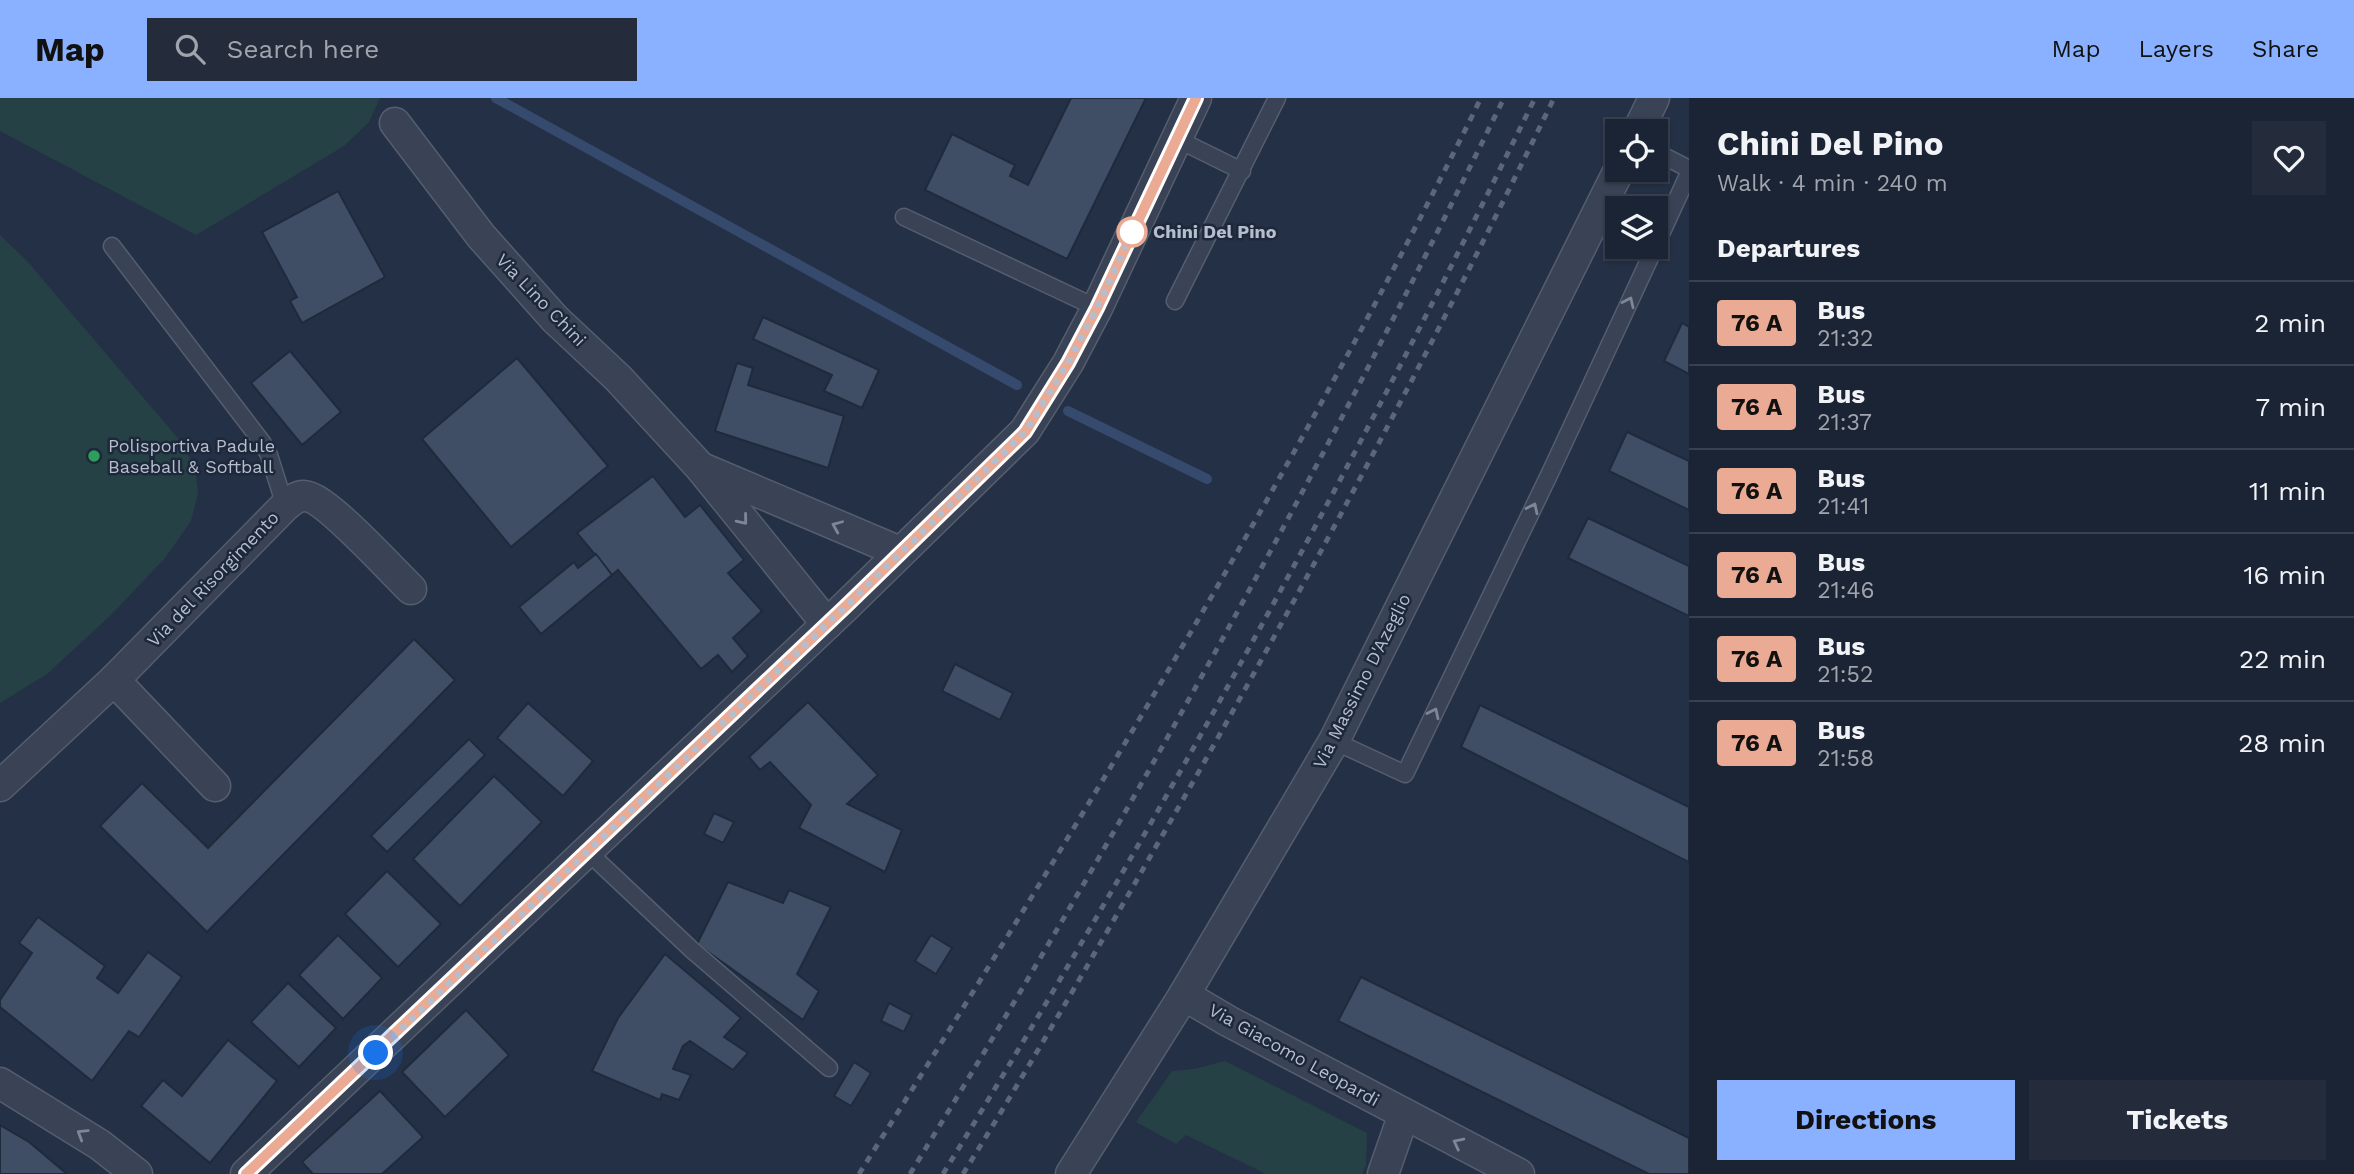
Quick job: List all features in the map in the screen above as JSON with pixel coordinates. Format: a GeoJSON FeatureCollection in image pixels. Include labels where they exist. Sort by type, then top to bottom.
{"type":"FeatureCollection","features":[{"type":"Feature","properties":{"kind":"street"},"geometry":{"type":"LineString","coordinates":[[246,1174],[827,624],[1025,432],[1068,363],[1097,308],[1196,98]]}},
{"type":"Feature","properties":{"kind":"street"},"geometry":{"type":"LineString","coordinates":[[1644,119],[1654,98]]}},
{"type":"Feature","properties":{"kind":"street","name":"Via Lino Chini"},"geometry":{"type":"LineString","coordinates":[[395,123],[489,245],[555,319],[618,378],[700,467],[827,624]]}},
{"type":"Feature","properties":{"kind":"street","name":"Via Massimo D'Azeglio"},"geometry":{"type":"LineString","coordinates":[[1071,1174],[1184,995],[1334,741],[1613,182]]}},
{"type":"Feature","properties":{"kind":"street","name":"Via Lino Chini"},"geometry":{"type":"LineString","coordinates":[[700,467],[900,552]]}},
{"type":"Feature","properties":{"kind":"street","name":"Via del Risorgimento"},"geometry":{"type":"LineString","coordinates":[[0,786],[114,680],[294,499],[303,496],[320,502],[411,589]]}},
{"type":"Feature","properties":{"kind":"street"},"geometry":{"type":"LineString","coordinates":[[114,680],[215,786]]}},
{"type":"Feature","properties":{"kind":"street","name":"Via Giacomo Leopardi"},"geometry":{"type":"LineString","coordinates":[[1184,995],[1519,1174]]}},
{"type":"Feature","properties":{"kind":"street"},"geometry":{"type":"LineString","coordinates":[[0,1083],[100,1145],[137,1174]]}},
{"type":"Feature","properties":{"kind":"street"},"geometry":{"type":"LineString","coordinates":[[1382,1174],[1404,1114]]}},
{"type":"Feature","properties":{"kind":"lane"},"geometry":{"type":"LineString","coordinates":[[1175,301],[1277,98]]}},
{"type":"Feature","properties":{"kind":"lane"},"geometry":{"type":"LineString","coordinates":[[1177,139],[1242,171]]}},
{"type":"Feature","properties":{"kind":"lane"},"geometry":{"type":"LineString","coordinates":[[1668,159],[1689,171],[1668,217]]}},
{"type":"Feature","properties":{"kind":"lane"},"geometry":{"type":"LineString","coordinates":[[904,217],[1097,308]]}},
{"type":"Feature","properties":{"kind":"lane"},"geometry":{"type":"LineString","coordinates":[[112,246],[262,442],[269,455],[285,506]]}},
{"type":"Feature","properties":{"kind":"lane"},"geometry":{"type":"LineString","coordinates":[[1334,741],[1405,774],[1649,259]]}},
{"type":"Feature","properties":{"kind":"lane"},"geometry":{"type":"LineString","coordinates":[[587,852],[692,950],[829,1068]]}},
{"type":"Feature","properties":{"kind":"green space"},"geometry":{"type":"Polygon","coordinates":[[[0,98],[380,98],[369,122],[344,146],[196,235],[0,131],[0,98]]]}},
{"type":"Feature","properties":{"kind":"green space","name":"Polisportiva Padule Baseball & Softball"},"geometry":{"type":"Polygon","coordinates":[[[0,235],[27,261],[182,443],[195,469],[198,493],[191,521],[165,558],[111,615],[47,674],[0,703],[0,235]]]}},
{"type":"Feature","properties":{"kind":"green space"},"geometry":{"type":"Polygon","coordinates":[[[1225,1061],[1367,1133],[1366,1165],[1362,1174],[1266,1174],[1186,1135],[1176,1144],[1136,1122],[1172,1071],[1194,1069],[1225,1061]]]}},
{"type":"Feature","properties":{"kind":"building"},"geometry":{"type":"Polygon","coordinates":[[[1071,98],[1146,98],[1067,259],[925,190],[952,134],[1015,165],[1010,176],[1028,185],[1071,98]]]}},
{"type":"Feature","properties":{"kind":"building"},"geometry":{"type":"Polygon","coordinates":[[[338,191],[385,277],[302,323],[290,301],[297,297],[262,232],[338,191]]]}},
{"type":"Feature","properties":{"kind":"building"},"geometry":{"type":"Polygon","coordinates":[[[763,317],[879,370],[862,408],[824,391],[832,375],[753,339],[763,317]]]}},
{"type":"Feature","properties":{"kind":"building"},"geometry":{"type":"Polygon","coordinates":[[[1682,323],[1689,327],[1689,374],[1664,361],[1682,323]]]}},
{"type":"Feature","properties":{"kind":"building"},"geometry":{"type":"Polygon","coordinates":[[[290,351],[341,412],[302,445],[251,383],[290,351]]]}},
{"type":"Feature","properties":{"kind":"building"},"geometry":{"type":"Polygon","coordinates":[[[517,358],[608,466],[511,547],[422,439],[517,358]]]}},
{"type":"Feature","properties":{"kind":"building"},"geometry":{"type":"Polygon","coordinates":[[[737,363],[753,368],[748,385],[844,416],[828,468],[715,431],[737,363]]]}},
{"type":"Feature","properties":{"kind":"building"},"geometry":{"type":"Polygon","coordinates":[[[1627,432],[1689,461],[1689,510],[1609,471],[1627,432]]]}},
{"type":"Feature","properties":{"kind":"building"},"geometry":{"type":"Polygon","coordinates":[[[653,476],[685,517],[700,505],[744,560],[728,573],[762,611],[733,638],[748,656],[732,672],[718,655],[701,669],[618,570],[612,575],[577,533],[653,476]]]}},
{"type":"Feature","properties":{"kind":"building"},"geometry":{"type":"Polygon","coordinates":[[[1588,518],[1689,566],[1689,616],[1568,558],[1588,518]]]}},
{"type":"Feature","properties":{"kind":"building"},"geometry":{"type":"Polygon","coordinates":[[[596,554],[612,575],[541,634],[519,607],[574,562],[578,568],[596,554]]]}},
{"type":"Feature","properties":{"kind":"building"},"geometry":{"type":"Polygon","coordinates":[[[414,639],[455,680],[207,932],[100,826],[142,783],[208,848],[414,639]]]}},
{"type":"Feature","properties":{"kind":"building"},"geometry":{"type":"Polygon","coordinates":[[[955,664],[1013,693],[1000,720],[942,691],[955,664]]]}},
{"type":"Feature","properties":{"kind":"building"},"geometry":{"type":"Polygon","coordinates":[[[808,702],[878,775],[847,804],[902,830],[885,872],[799,828],[811,805],[770,762],[760,770],[749,757],[808,702]]]}},
{"type":"Feature","properties":{"kind":"building"},"geometry":{"type":"Polygon","coordinates":[[[528,703],[593,761],[563,796],[497,738],[528,703]]]}},
{"type":"Feature","properties":{"kind":"building"},"geometry":{"type":"Polygon","coordinates":[[[1480,705],[1689,807],[1689,862],[1461,747],[1480,705]]]}},
{"type":"Feature","properties":{"kind":"building"},"geometry":{"type":"Polygon","coordinates":[[[469,739],[485,755],[387,852],[371,836],[469,739]]]}},
{"type":"Feature","properties":{"kind":"building"},"geometry":{"type":"Polygon","coordinates":[[[494,776],[542,822],[460,906],[413,859],[494,776]]]}},
{"type":"Feature","properties":{"kind":"building"},"geometry":{"type":"Polygon","coordinates":[[[714,813],[734,822],[723,843],[704,834],[714,813]]]}},
{"type":"Feature","properties":{"kind":"building"},"geometry":{"type":"Polygon","coordinates":[[[387,871],[441,924],[398,967],[345,914],[387,871]]]}},
{"type":"Feature","properties":{"kind":"building"},"geometry":{"type":"Polygon","coordinates":[[[728,882],[783,903],[789,890],[831,907],[797,974],[819,991],[803,1020],[697,944],[728,882]]]}},
{"type":"Feature","properties":{"kind":"building"},"geometry":{"type":"Polygon","coordinates":[[[38,917],[105,966],[97,978],[118,993],[148,952],[182,977],[139,1037],[129,1031],[92,1081],[0,1007],[0,1000],[32,953],[19,943],[38,917]]]}},
{"type":"Feature","properties":{"kind":"building"},"geometry":{"type":"Polygon","coordinates":[[[338,935],[382,978],[343,1019],[299,975],[338,935]]]}},
{"type":"Feature","properties":{"kind":"building"},"geometry":{"type":"Polygon","coordinates":[[[931,935],[952,948],[936,974],[915,961],[931,935]]]}},
{"type":"Feature","properties":{"kind":"building"},"geometry":{"type":"Polygon","coordinates":[[[665,954],[741,1018],[724,1037],[748,1053],[733,1070],[690,1041],[683,1046],[673,1069],[691,1075],[679,1100],[662,1094],[660,1100],[592,1071],[618,1018],[665,954]]]}},
{"type":"Feature","properties":{"kind":"building"},"geometry":{"type":"Polygon","coordinates":[[[1361,977],[1689,1138],[1689,1174],[1649,1174],[1338,1021],[1361,977]]]}},
{"type":"Feature","properties":{"kind":"building"},"geometry":{"type":"Polygon","coordinates":[[[288,983],[336,1028],[299,1067],[251,1022],[288,983]]]}},
{"type":"Feature","properties":{"kind":"building"},"geometry":{"type":"Polygon","coordinates":[[[889,1003],[912,1015],[904,1032],[881,1021],[889,1003]]]}},
{"type":"Feature","properties":{"kind":"building"},"geometry":{"type":"Polygon","coordinates":[[[466,1010],[509,1055],[445,1117],[402,1072],[466,1010]]]}},
{"type":"Feature","properties":{"kind":"building"},"geometry":{"type":"Polygon","coordinates":[[[228,1040],[277,1081],[210,1163],[141,1106],[163,1080],[182,1096],[228,1040]]]}},
{"type":"Feature","properties":{"kind":"building"},"geometry":{"type":"Polygon","coordinates":[[[854,1062],[871,1073],[851,1106],[834,1096],[854,1062]]]}},
{"type":"Feature","properties":{"kind":"building"},"geometry":{"type":"Polygon","coordinates":[[[380,1091],[423,1137],[382,1174],[313,1174],[302,1162],[380,1091]]]}},
{"type":"Feature","properties":{"kind":"building"},"geometry":{"type":"Polygon","coordinates":[[[0,1125],[29,1142],[67,1174],[0,1174],[0,1125]]]}},
{"type":"Feature","properties":{"kind":"waterway"},"geometry":{"type":"LineString","coordinates":[[496,98],[1017,385]]}},
{"type":"Feature","properties":{"kind":"waterway"},"geometry":{"type":"LineString","coordinates":[[1068,411],[1207,479]]}},
{"type":"Feature","properties":{"kind":"railway"},"geometry":{"type":"LineString","coordinates":[[859,1174],[1024,910],[1184,644],[1337,374],[1411,237],[1481,98]]}},
{"type":"Feature","properties":{"kind":"railway"},"geometry":{"type":"LineString","coordinates":[[910,1174],[1068,910],[1220,643],[1436,236],[1504,98]]}},
{"type":"Feature","properties":{"kind":"railway"},"geometry":{"type":"LineString","coordinates":[[943,1174],[1100,910],[1252,643],[1397,372],[1535,98]]}},
{"type":"Feature","properties":{"kind":"railway"},"geometry":{"type":"LineString","coordinates":[[963,1174],[1103,939],[1281,624],[1421,363],[1554,98]]}},
{"type":"Feature","properties":{"kind":"bus line"},"geometry":{"type":"LineString","coordinates":[[246,1174],[846,606],[1025,432],[1068,363],[1097,308],[1196,98]]}},
{"type":"Feature","properties":{"kind":"place","name":"Chini Del Pino"},"geometry":{"type":"Point","coordinates":[1132,232]}},
{"type":"Feature","properties":{"kind":"place","name":"Polisportiva Padule Baseball & Softball"},"geometry":{"type":"Point","coordinates":[94,456]}},
{"type":"Feature","properties":{"kind":"route"},"geometry":{"type":"LineString","coordinates":[[376,1053],[1025,432],[1068,363],[1132,232]]}}]}
